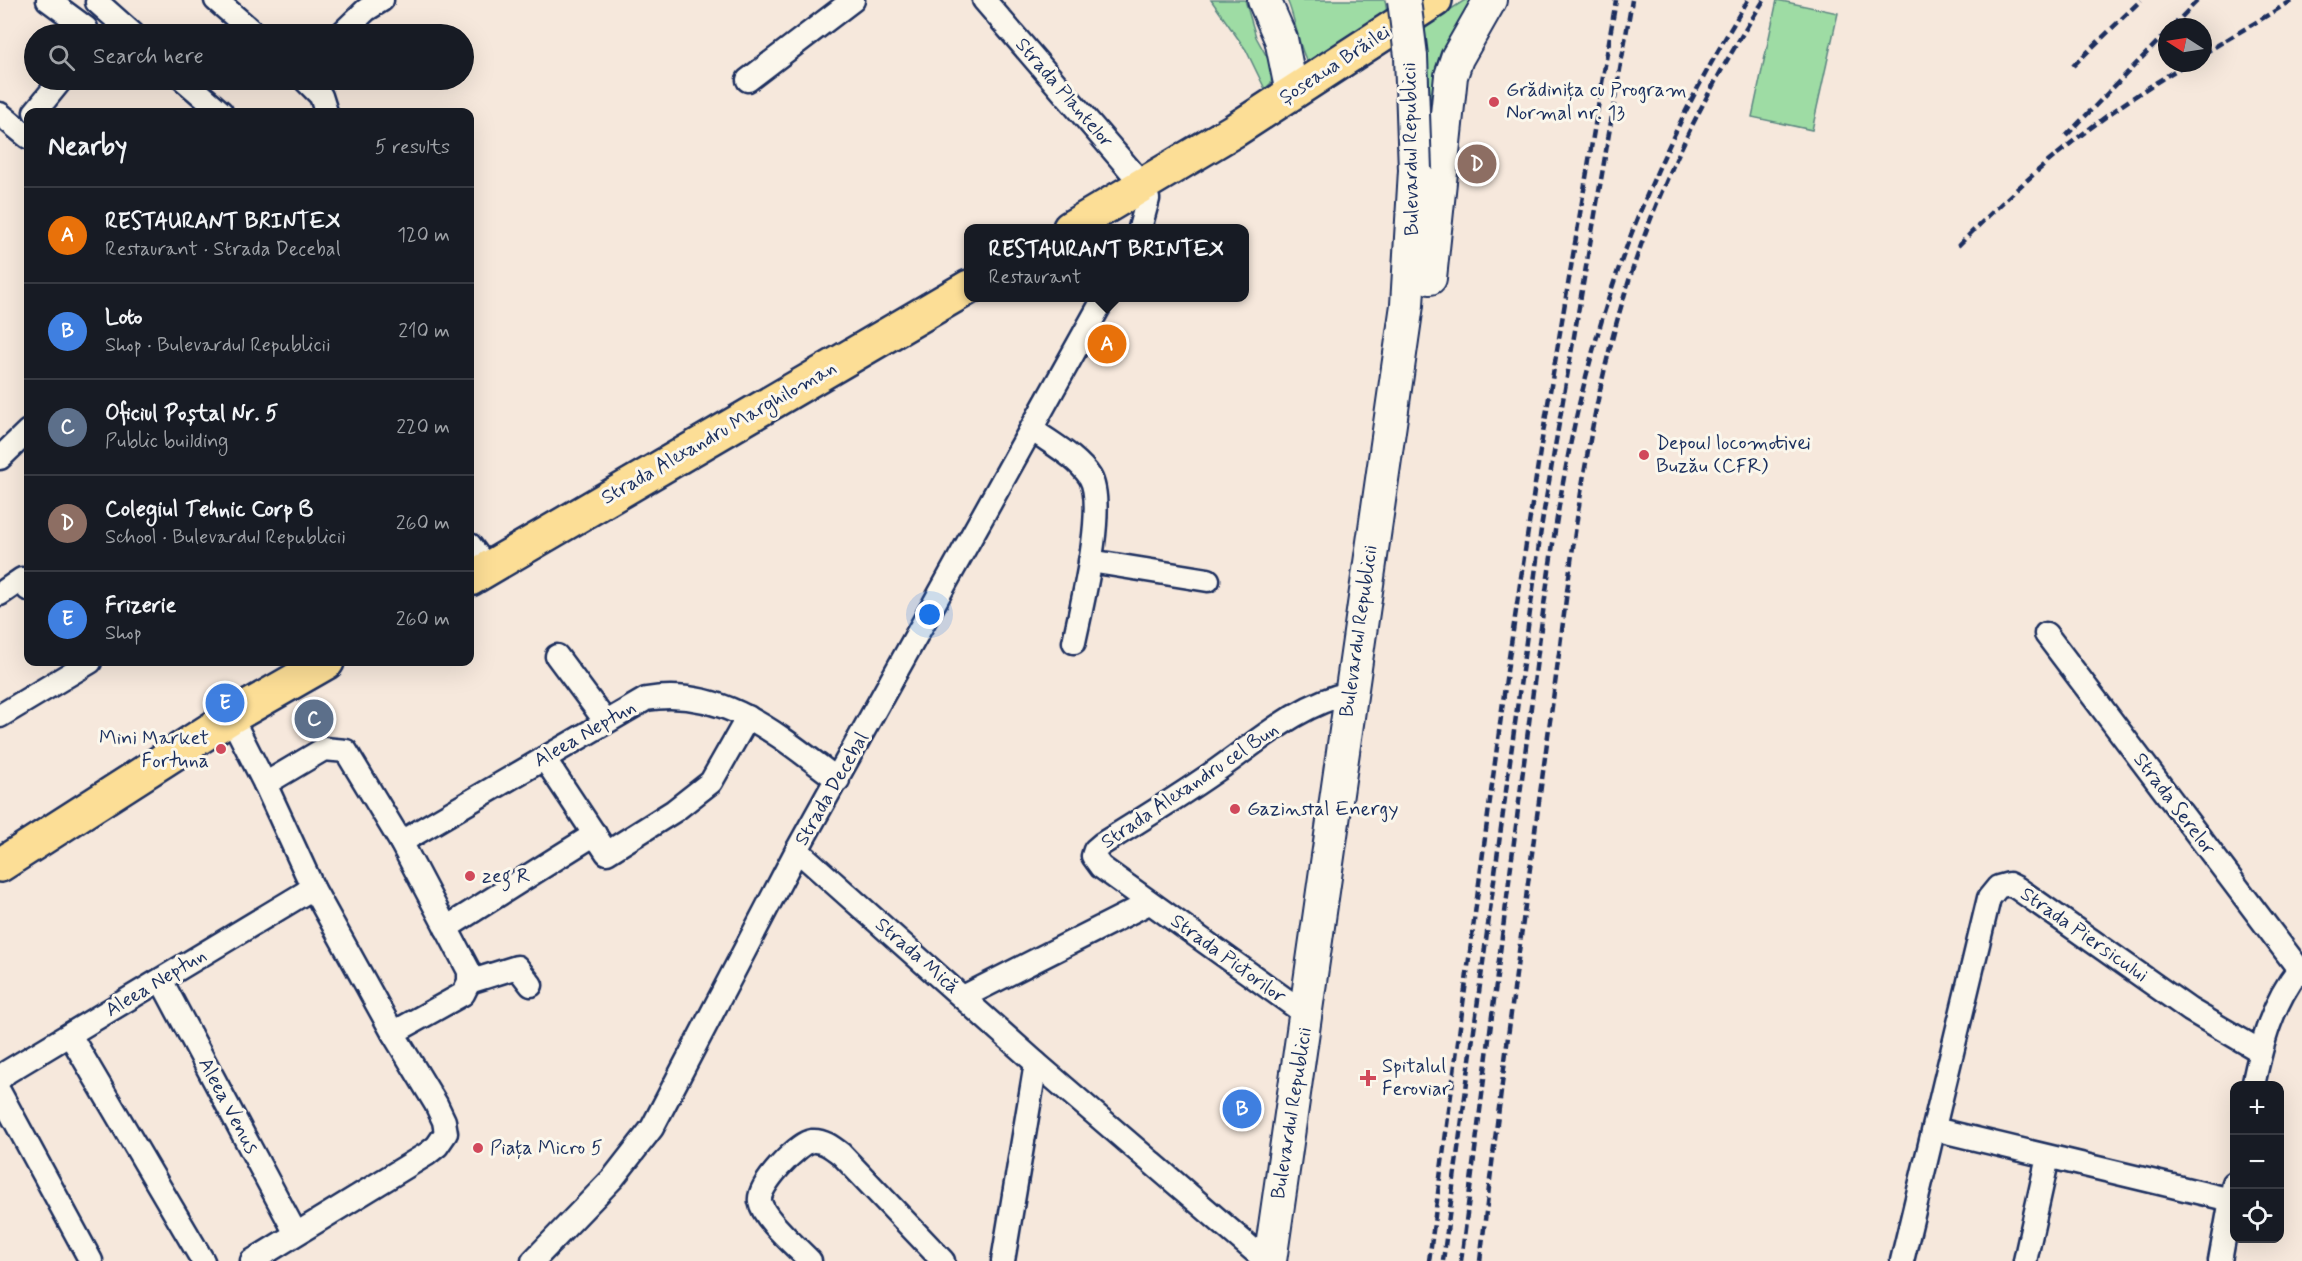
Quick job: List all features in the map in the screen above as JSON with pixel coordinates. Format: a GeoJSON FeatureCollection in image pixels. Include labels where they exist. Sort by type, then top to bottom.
{"type":"FeatureCollection","features":[{"type":"Feature","properties":{"kind":"main road"},"geometry":{"type":"LineString","coordinates":[[1264,0],[1281,39],[1292,93]]}},
{"type":"Feature","properties":{"kind":"main road","name":"Bulevardul Republicii"},"geometry":{"type":"LineString","coordinates":[[1268,1261],[1307,1015],[1350,693],[1407,305],[1415,170],[1411,56],[1404,0]]}},
{"type":"Feature","properties":{"kind":"main road","name":"Șoseaua Brăilei"},"geometry":{"type":"LineString","coordinates":[[1143,185],[1234,130],[1435,0]]}},
{"type":"Feature","properties":{"kind":"main road"},"geometry":{"type":"LineString","coordinates":[[1383,461],[1402,410],[1421,332],[1431,277],[1451,76],[1457,58],[1490,0]]}},
{"type":"Feature","properties":{"kind":"main road"},"geometry":{"type":"LineString","coordinates":[[1077,224],[1143,185]]}},
{"type":"Feature","properties":{"kind":"main road","name":"Strada Alexandru Marghiloman"},"geometry":{"type":"LineString","coordinates":[[476,564],[964,290]]}},
{"type":"Feature","properties":{"kind":"main road"},"geometry":{"type":"LineString","coordinates":[[0,865],[231,717],[320,666]]}},
{"type":"Feature","properties":{"kind":"street"},"geometry":{"type":"LineString","coordinates":[[48,0],[77,24]]}},
{"type":"Feature","properties":{"kind":"street"},"geometry":{"type":"LineString","coordinates":[[216,0],[244,24]]}},
{"type":"Feature","properties":{"kind":"street"},"geometry":{"type":"LineString","coordinates":[[351,24],[366,10],[382,0]]}},
{"type":"Feature","properties":{"kind":"street"},"geometry":{"type":"LineString","coordinates":[[748,80],[853,0]]}},
{"type":"Feature","properties":{"kind":"street","name":"Strada Plantelor"},"geometry":{"type":"LineString","coordinates":[[984,0],[1143,185]]}},
{"type":"Feature","properties":{"kind":"street"},"geometry":{"type":"LineString","coordinates":[[88,24],[97,1],[122,24]]}},
{"type":"Feature","properties":{"kind":"street"},"geometry":{"type":"LineString","coordinates":[[38,108],[53,90]]}},
{"type":"Feature","properties":{"kind":"street"},"geometry":{"type":"LineString","coordinates":[[196,90],[216,108]]}},
{"type":"Feature","properties":{"kind":"street"},"geometry":{"type":"LineString","coordinates":[[315,90],[321,96],[325,108]]}},
{"type":"Feature","properties":{"kind":"street"},"geometry":{"type":"LineString","coordinates":[[0,114],[24,129]]}},
{"type":"Feature","properties":{"kind":"street"},"geometry":{"type":"LineString","coordinates":[[1141,224],[1148,200],[1143,185]]}},
{"type":"Feature","properties":{"kind":"street","name":"Strada Decebal"},"geometry":{"type":"LineString","coordinates":[[533,1261],[613,1178],[652,1128],[797,850],[1033,430],[1101,302]]}},
{"type":"Feature","properties":{"kind":"street"},"geometry":{"type":"LineString","coordinates":[[1033,430],[1072,458],[1091,480],[1095,494],[1090,561],[1074,642]]}},
{"type":"Feature","properties":{"kind":"street"},"geometry":{"type":"LineString","coordinates":[[0,458],[24,438]]}},
{"type":"Feature","properties":{"kind":"street"},"geometry":{"type":"LineString","coordinates":[[1090,561],[1208,580]]}},
{"type":"Feature","properties":{"kind":"street"},"geometry":{"type":"LineString","coordinates":[[0,594],[22,579],[24,582]]}},
{"type":"Feature","properties":{"kind":"street","name":"Strada Serelor"},"geometry":{"type":"LineString","coordinates":[[2046,634],[2301,971]]}},
{"type":"Feature","properties":{"kind":"street"},"geometry":{"type":"LineString","coordinates":[[556,656],[606,722]]}},
{"type":"Feature","properties":{"kind":"street"},"geometry":{"type":"LineString","coordinates":[[0,717],[79,666]]}},
{"type":"Feature","properties":{"kind":"street","name":"Strada Alexandru cel Bun"},"geometry":{"type":"LineString","coordinates":[[1149,903],[1094,862],[1095,850],[1296,714],[1326,698],[1350,693]]}},
{"type":"Feature","properties":{"kind":"street","name":"Aleea Neptun"},"geometry":{"type":"LineString","coordinates":[[401,842],[646,699],[669,695],[717,704],[764,725],[838,780]]}},
{"type":"Feature","properties":{"kind":"street"},"geometry":{"type":"LineString","coordinates":[[231,717],[266,784],[313,888],[393,1033],[436,1104],[444,1121],[446,1133],[437,1146],[427,1154],[295,1232],[252,1261]]}},
{"type":"Feature","properties":{"kind":"street"},"geometry":{"type":"LineString","coordinates":[[544,758],[607,853],[674,811],[711,782],[748,717]]}},
{"type":"Feature","properties":{"kind":"street"},"geometry":{"type":"LineString","coordinates":[[266,784],[324,749],[346,751],[401,842],[469,971],[469,982],[464,994],[393,1033]]}},
{"type":"Feature","properties":{"kind":"street"},"geometry":{"type":"LineString","coordinates":[[446,928],[595,834]]}},
{"type":"Feature","properties":{"kind":"street","name":"Strada Mică"},"geometry":{"type":"LineString","coordinates":[[797,850],[1036,1063],[1268,1261]]}},
{"type":"Feature","properties":{"kind":"street","name":"Strada Piersicului"},"geometry":{"type":"LineString","coordinates":[[1902,1261],[1989,898],[1994,890],[2003,884],[2017,888],[2190,1010],[2260,1051]]}},
{"type":"Feature","properties":{"kind":"street","name":"Aleea Neptun"},"geometry":{"type":"LineString","coordinates":[[0,1079],[7,1072],[313,888]]}},
{"type":"Feature","properties":{"kind":"street"},"geometry":{"type":"LineString","coordinates":[[963,997],[1149,903]]}},
{"type":"Feature","properties":{"kind":"street","name":"Strada Pictorilor"},"geometry":{"type":"LineString","coordinates":[[1149,903],[1307,1015]]}},
{"type":"Feature","properties":{"kind":"street"},"geometry":{"type":"LineString","coordinates":[[469,982],[517,967],[531,985]]}},
{"type":"Feature","properties":{"kind":"street"},"geometry":{"type":"LineString","coordinates":[[2254,1081],[2260,1051],[2275,1005],[2301,971]]}},
{"type":"Feature","properties":{"kind":"street","name":"Aleea Venus"},"geometry":{"type":"LineString","coordinates":[[160,980],[295,1232]]}},
{"type":"Feature","properties":{"kind":"street"},"geometry":{"type":"LineString","coordinates":[[70,1035],[203,1261]]}},
{"type":"Feature","properties":{"kind":"street"},"geometry":{"type":"LineString","coordinates":[[1003,1261],[1036,1063]]}},
{"type":"Feature","properties":{"kind":"street"},"geometry":{"type":"LineString","coordinates":[[0,1093],[91,1261]]}},
{"type":"Feature","properties":{"kind":"street"},"geometry":{"type":"LineString","coordinates":[[1934,1129],[2048,1157],[2230,1190]]}},
{"type":"Feature","properties":{"kind":"street"},"geometry":{"type":"LineString","coordinates":[[810,1261],[766,1215],[760,1204],[759,1194],[764,1185],[801,1146],[810,1141],[820,1141],[841,1154],[943,1261]]}},
{"type":"Feature","properties":{"kind":"street"},"geometry":{"type":"LineString","coordinates":[[2025,1261],[2048,1157]]}},
{"type":"Feature","properties":{"kind":"street"},"geometry":{"type":"LineString","coordinates":[[2220,1261],[2230,1207]]}},
{"type":"Feature","properties":{"kind":"green space"},"geometry":{"type":"Polygon","coordinates":[[[1211,0],[1245,0],[1256,37],[1273,68],[1271,83],[1265,89],[1246,50],[1211,0]]]}},
{"type":"Feature","properties":{"kind":"green space"},"geometry":{"type":"Polygon","coordinates":[[[1287,0],[1385,0],[1387,13],[1308,62],[1302,51],[1287,0]]]}},
{"type":"Feature","properties":{"kind":"green space"},"geometry":{"type":"Polygon","coordinates":[[[1465,0],[1483,0],[1432,122],[1425,29],[1428,24],[1465,0]]]}},
{"type":"Feature","properties":{"kind":"green space"},"geometry":{"type":"Polygon","coordinates":[[[1777,0],[1838,13],[1812,130],[1752,117],[1777,0]]]}},
{"type":"Feature","properties":{"kind":"railway"},"geometry":{"type":"LineString","coordinates":[[1429,1261],[1508,664],[1540,451],[1616,0]]}},
{"type":"Feature","properties":{"kind":"railway"},"geometry":{"type":"LineString","coordinates":[[1443,1261],[1542,522],[1632,0]]}},
{"type":"Feature","properties":{"kind":"railway"},"geometry":{"type":"LineString","coordinates":[[1461,1261],[1543,612],[1568,455],[1582,393],[1604,314],[1636,221],[1676,131],[1748,0]]}},
{"type":"Feature","properties":{"kind":"railway"},"geometry":{"type":"LineString","coordinates":[[1480,1261],[1577,516],[1606,364],[1632,273],[1662,191],[1719,74],[1764,0]]}},
{"type":"Feature","properties":{"kind":"railway"},"geometry":{"type":"LineString","coordinates":[[2073,66],[2141,0]]}},
{"type":"Feature","properties":{"kind":"railway"},"geometry":{"type":"LineString","coordinates":[[2181,18],[2198,0]]}},
{"type":"Feature","properties":{"kind":"railway"},"geometry":{"type":"LineString","coordinates":[[2212,49],[2293,0]]}},
{"type":"Feature","properties":{"kind":"railway"},"geometry":{"type":"LineString","coordinates":[[2066,136],[2158,41]]}},
{"type":"Feature","properties":{"kind":"railway"},"geometry":{"type":"LineString","coordinates":[[1958,246],[2012,194],[2067,147],[2124,104],[2173,72]]}},
{"type":"Feature","properties":{"kind":"place","name":"Grădinița cu Program Normal nr. 13"},"geometry":{"type":"Point","coordinates":[1494,102]}},
{"type":"Feature","properties":{"kind":"place","name":"Colegiul Tehnic Corp B"},"geometry":{"type":"Point","coordinates":[1477,164]}},
{"type":"Feature","properties":{"kind":"place","name":"RESTAURANT BRINTEX"},"geometry":{"type":"Point","coordinates":[1107,344]}},
{"type":"Feature","properties":{"kind":"place","name":"Depoul locomotivei Buzău (CFR)"},"geometry":{"type":"Point","coordinates":[1644,455]}},
{"type":"Feature","properties":{"kind":"place","name":"Frizerie"},"geometry":{"type":"Point","coordinates":[225,703]}},
{"type":"Feature","properties":{"kind":"place","name":"Oficiul Poștal Nr. 5"},"geometry":{"type":"Point","coordinates":[314,719]}},
{"type":"Feature","properties":{"kind":"place","name":"Mini Market Fortuna"},"geometry":{"type":"Point","coordinates":[221,749]}},
{"type":"Feature","properties":{"kind":"place","name":"Gazinstal Energy"},"geometry":{"type":"Point","coordinates":[1235,809]}},
{"type":"Feature","properties":{"kind":"place","name":"zeg R"},"geometry":{"type":"Point","coordinates":[470,876]}},
{"type":"Feature","properties":{"kind":"place","name":"Spitalul Feroviar"},"geometry":{"type":"Point","coordinates":[1368,1078]}},
{"type":"Feature","properties":{"kind":"place","name":"Loto"},"geometry":{"type":"Point","coordinates":[1242,1109]}},
{"type":"Feature","properties":{"kind":"place","name":"Piața Micro 5"},"geometry":{"type":"Point","coordinates":[478,1148]}}]}
